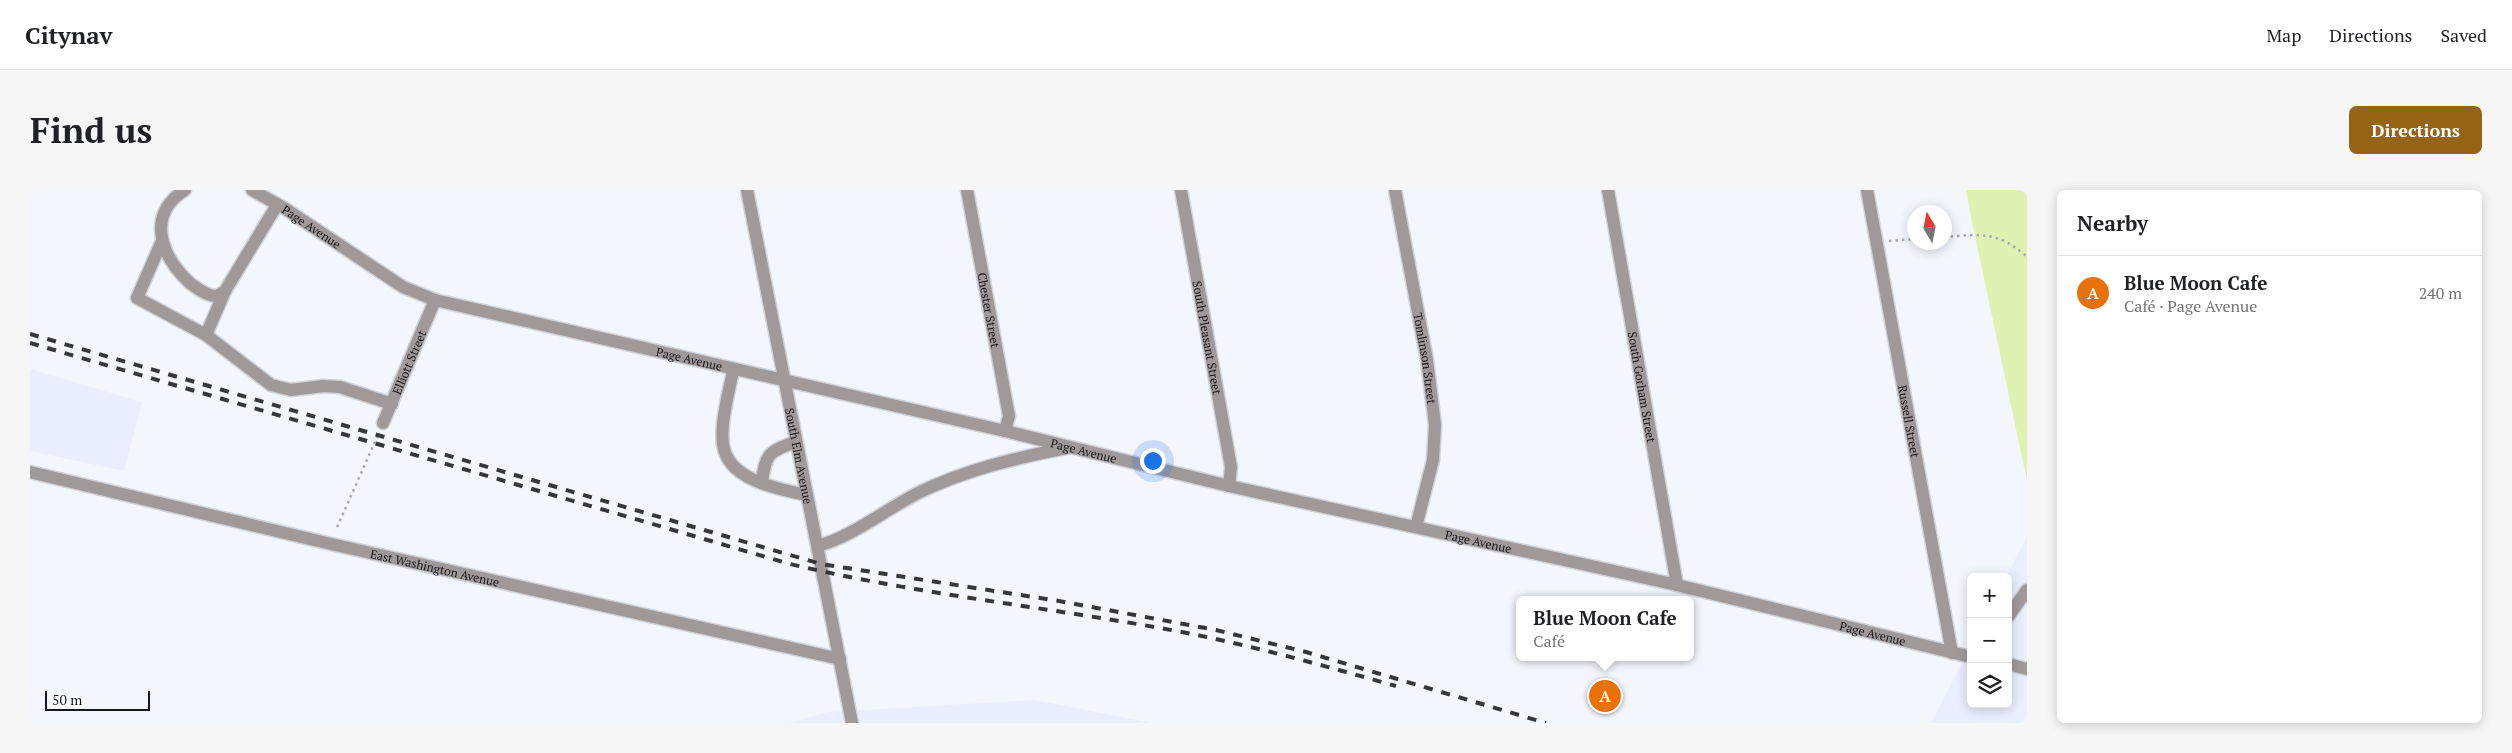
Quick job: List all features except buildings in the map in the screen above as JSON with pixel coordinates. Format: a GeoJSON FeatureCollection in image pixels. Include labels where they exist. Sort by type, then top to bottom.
{"type":"FeatureCollection","features":[{"type":"Feature","properties":{"kind":"street"},"geometry":{"type":"LineString","coordinates":[[185,190],[168,203],[163,211],[162,240],[168,259],[178,272],[196,288],[210,296],[217,296],[225,291]]}},
{"type":"Feature","properties":{"kind":"street","name":"Page Avenue"},"geometry":{"type":"LineString","coordinates":[[252,190],[403,287],[435,300],[1229,486],[1677,585],[1967,656]]}},
{"type":"Feature","properties":{"kind":"street","name":"South Elm Avenue"},"geometry":{"type":"LineString","coordinates":[[747,190],[852,723]]}},
{"type":"Feature","properties":{"kind":"street","name":"Chester Street"},"geometry":{"type":"LineString","coordinates":[[967,190],[1009,416],[1005,432]]}},
{"type":"Feature","properties":{"kind":"street","name":"South Pleasant Street"},"geometry":{"type":"LineString","coordinates":[[1181,190],[1231,467],[1229,486]]}},
{"type":"Feature","properties":{"kind":"street","name":"Tomlinson Street"},"geometry":{"type":"LineString","coordinates":[[1395,190],[1427,360],[1436,425],[1433,460],[1416,527]]}},
{"type":"Feature","properties":{"kind":"street","name":"South Gorham Street"},"geometry":{"type":"LineString","coordinates":[[1608,190],[1677,585]]}},
{"type":"Feature","properties":{"kind":"street","name":"Russell Street"},"geometry":{"type":"LineString","coordinates":[[1867,190],[1952,653]]}},
{"type":"Feature","properties":{"kind":"street"},"geometry":{"type":"LineString","coordinates":[[206,335],[225,291],[277,205]]}},
{"type":"Feature","properties":{"kind":"street"},"geometry":{"type":"LineString","coordinates":[[162,240],[137,298],[206,335],[271,385],[291,390],[323,386],[340,387],[392,404]]}},
{"type":"Feature","properties":{"kind":"street","name":"Elliott Street"},"geometry":{"type":"LineString","coordinates":[[383,423],[435,300]]}},
{"type":"Feature","properties":{"kind":"street"},"geometry":{"type":"LineString","coordinates":[[733,371],[722,443],[732,463],[742,473],[762,483],[807,495]]}},
{"type":"Feature","properties":{"kind":"street"},"geometry":{"type":"LineString","coordinates":[[762,483],[765,462],[774,450],[796,442]]}},
{"type":"Feature","properties":{"kind":"street"},"geometry":{"type":"LineString","coordinates":[[818,546],[834,541],[886,509],[954,477],[1012,459],[1072,448]]}},
{"type":"Feature","properties":{"kind":"street","name":"East Washington Avenue"},"geometry":{"type":"LineString","coordinates":[[30,472],[331,544],[840,659]]}},
{"type":"Feature","properties":{"kind":"street"},"geometry":{"type":"LineString","coordinates":[[2012,611],[2027,590]]}},
{"type":"Feature","properties":{"kind":"street"},"geometry":{"type":"LineString","coordinates":[[2012,665],[2027,669]]}},
{"type":"Feature","properties":{"kind":"path"},"geometry":{"type":"LineString","coordinates":[[1952,236],[1983,234],[2011,242],[2027,257]]}},
{"type":"Feature","properties":{"kind":"path"},"geometry":{"type":"LineString","coordinates":[[1877,242],[1907,240]]}},
{"type":"Feature","properties":{"kind":"path"},"geometry":{"type":"LineString","coordinates":[[337,526],[383,423]]}},
{"type":"Feature","properties":{"kind":"shaded area"},"geometry":{"type":"Polygon","coordinates":[[[30,369],[142,402],[124,471],[30,451],[30,369]]]}},
{"type":"Feature","properties":{"kind":"shaded area"},"geometry":{"type":"Polygon","coordinates":[[[2027,536],[2027,723],[1931,723],[1967,654],[1967,708],[2012,708],[2012,573],[2008,573],[2027,536]]]}},
{"type":"Feature","properties":{"kind":"shaded area"},"geometry":{"type":"Polygon","coordinates":[[[1035,700],[1151,723],[788,723],[828,712],[1035,700]]]}},
{"type":"Feature","properties":{"kind":"green space"},"geometry":{"type":"Polygon","coordinates":[[[1966,190],[2027,190],[2027,481],[1972,222],[1966,190]]]}},
{"type":"Feature","properties":{"kind":"railway"},"geometry":{"type":"LineString","coordinates":[[30,334],[821,564],[1059,601],[1216,630],[1306,652],[1546,723]]}},
{"type":"Feature","properties":{"kind":"railway"},"geometry":{"type":"LineString","coordinates":[[30,343],[790,564],[882,583],[1114,620],[1220,640],[1396,686]]}},
{"type":"Feature","properties":{"kind":"place","name":"Blue Moon Cafe"},"geometry":{"type":"Point","coordinates":[1605,696]}}]}
